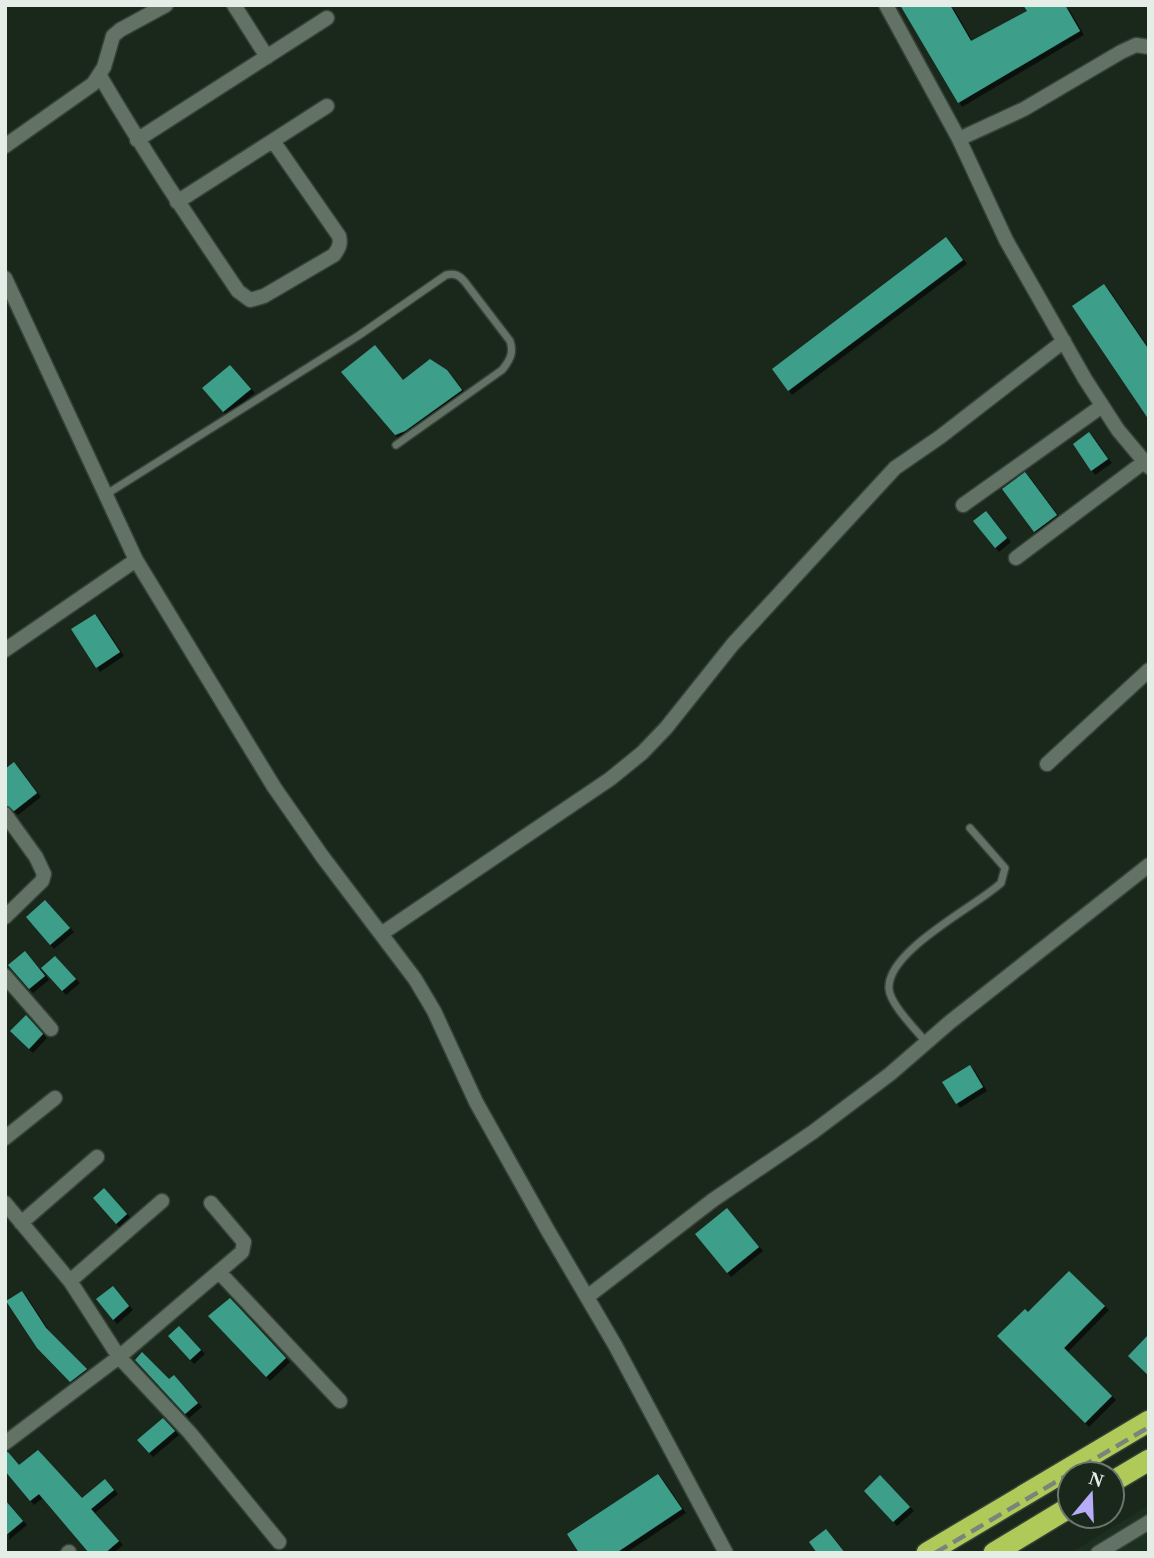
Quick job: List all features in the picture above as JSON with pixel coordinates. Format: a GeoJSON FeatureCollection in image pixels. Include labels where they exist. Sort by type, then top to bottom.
{"type":"FeatureCollection","features":[{"type":"Feature","properties":{"kind":"highway"},"geometry":{"type":"LineString","coordinates":[[927,1553],[1149,1421]]}},
{"type":"Feature","properties":{"kind":"highway"},"geometry":{"type":"LineString","coordinates":[[1126,1474],[1149,1460]]}},
{"type":"Feature","properties":{"kind":"highway"},"geometry":{"type":"LineString","coordinates":[[994,1553],[1056,1515]]}},
{"type":"Feature","properties":{"kind":"street"},"geometry":{"type":"LineString","coordinates":[[5,146],[82,93],[100,76],[113,36],[166,5]]}},
{"type":"Feature","properties":{"kind":"street"},"geometry":{"type":"LineString","coordinates":[[234,5],[267,57]]}},
{"type":"Feature","properties":{"kind":"street"},"geometry":{"type":"LineString","coordinates":[[886,5],[959,139],[1006,240],[1102,406],[1146,464],[1016,558]]}},
{"type":"Feature","properties":{"kind":"street"},"geometry":{"type":"LineString","coordinates":[[137,140],[327,18]]}},
{"type":"Feature","properties":{"kind":"street"},"geometry":{"type":"LineString","coordinates":[[959,139],[1024,109],[1121,52],[1136,45],[1149,47]]}},
{"type":"Feature","properties":{"kind":"street"},"geometry":{"type":"LineString","coordinates":[[100,76],[177,202],[238,291],[250,300],[264,296],[334,254],[339,248],[338,236],[273,141]]}},
{"type":"Feature","properties":{"kind":"street"},"geometry":{"type":"LineString","coordinates":[[177,202],[327,106]]}},
{"type":"Feature","properties":{"kind":"street"},"geometry":{"type":"LineString","coordinates":[[5,278],[136,560],[274,788],[415,979],[434,1011],[476,1102],[703,1505],[726,1553]]}},
{"type":"Feature","properties":{"kind":"street"},"geometry":{"type":"LineString","coordinates":[[381,934],[610,779],[642,753],[687,703],[733,644],[895,468],[940,437],[1064,341]]}},
{"type":"Feature","properties":{"kind":"street"},"geometry":{"type":"LineString","coordinates":[[962,505],[1102,406]]}},
{"type":"Feature","properties":{"kind":"street"},"geometry":{"type":"LineString","coordinates":[[5,650],[136,560]]}},
{"type":"Feature","properties":{"kind":"street"},"geometry":{"type":"LineString","coordinates":[[1047,764],[1149,670]]}},
{"type":"Feature","properties":{"kind":"street"},"geometry":{"type":"LineString","coordinates":[[5,814],[36,857],[44,874],[42,881],[5,918]]}},
{"type":"Feature","properties":{"kind":"street"},"geometry":{"type":"LineString","coordinates":[[587,1297],[713,1200],[824,1124],[890,1074],[1149,865]]}},
{"type":"Feature","properties":{"kind":"street"},"geometry":{"type":"LineString","coordinates":[[5,976],[51,1029]]}},
{"type":"Feature","properties":{"kind":"street"},"geometry":{"type":"LineString","coordinates":[[5,1138],[55,1098]]}},
{"type":"Feature","properties":{"kind":"street"},"geometry":{"type":"LineString","coordinates":[[21,1223],[97,1157]]}},
{"type":"Feature","properties":{"kind":"street"},"geometry":{"type":"LineString","coordinates":[[70,1281],[162,1202]]}},
{"type":"Feature","properties":{"kind":"street"},"geometry":{"type":"LineString","coordinates":[[5,1203],[70,1281],[119,1357],[190,1433],[279,1542]]}},
{"type":"Feature","properties":{"kind":"street"},"geometry":{"type":"LineString","coordinates":[[6,1439],[119,1357],[242,1252],[245,1246],[211,1203]]}},
{"type":"Feature","properties":{"kind":"street"},"geometry":{"type":"LineString","coordinates":[[219,1272],[340,1401]]}},
{"type":"Feature","properties":{"kind":"street"},"geometry":{"type":"LineString","coordinates":[[1098,1553],[1149,1522]]}},
{"type":"Feature","properties":{"kind":"lane"},"geometry":{"type":"LineString","coordinates":[[105,495],[358,336],[446,275],[460,276],[510,341],[513,349],[511,356],[502,370],[396,445]]}},
{"type":"Feature","properties":{"kind":"lane"},"geometry":{"type":"LineString","coordinates":[[926,1043],[894,1001],[889,990],[890,979],[901,958],[1001,883],[1005,868],[970,828]]}},
{"type":"Feature","properties":{"kind":"shaded area"},"geometry":{"type":"Polygon","coordinates":[[[1149,1505],[1149,1553],[1071,1553],[1108,1530],[1126,1530],[1126,1519],[1149,1505]]]}},
{"type":"Feature","properties":{"kind":"building"},"geometry":{"type":"Polygon","coordinates":[[[900,5],[950,5],[971,41],[1027,11],[1023,5],[1065,5],[1080,31],[958,103],[900,5]]]}},
{"type":"Feature","properties":{"kind":"building"},"geometry":{"type":"Polygon","coordinates":[[[946,237],[963,260],[788,391],[772,369],[946,237]]]}},
{"type":"Feature","properties":{"kind":"building"},"geometry":{"type":"Polygon","coordinates":[[[1104,284],[1149,350],[1149,420],[1072,306],[1104,284]]]}},
{"type":"Feature","properties":{"kind":"building"},"geometry":{"type":"Polygon","coordinates":[[[375,345],[403,380],[430,359],[447,370],[462,390],[405,431],[395,435],[341,372],[375,345]]]}},
{"type":"Feature","properties":{"kind":"building"},"geometry":{"type":"Polygon","coordinates":[[[230,365],[251,389],[223,412],[202,388],[230,365]]]}},
{"type":"Feature","properties":{"kind":"building"},"geometry":{"type":"Polygon","coordinates":[[[1089,432],[1108,459],[1091,471],[1073,444],[1089,432]]]}},
{"type":"Feature","properties":{"kind":"building"},"geometry":{"type":"Polygon","coordinates":[[[1025,472],[1057,515],[1034,532],[1002,489],[1025,472]]]}},
{"type":"Feature","properties":{"kind":"building"},"geometry":{"type":"Polygon","coordinates":[[[986,511],[1007,538],[995,548],[973,521],[986,511]]]}},
{"type":"Feature","properties":{"kind":"building"},"geometry":{"type":"Polygon","coordinates":[[[95,614],[120,652],[96,668],[71,629],[95,614]]]}},
{"type":"Feature","properties":{"kind":"building"},"geometry":{"type":"Polygon","coordinates":[[[14,762],[37,793],[14,811],[5,805],[5,769],[14,762]]]}},
{"type":"Feature","properties":{"kind":"building"},"geometry":{"type":"Polygon","coordinates":[[[45,900],[70,928],[50,945],[26,917],[45,900]]]}},
{"type":"Feature","properties":{"kind":"building"},"geometry":{"type":"Polygon","coordinates":[[[25,951],[45,976],[29,989],[8,965],[25,951]]]}},
{"type":"Feature","properties":{"kind":"building"},"geometry":{"type":"Polygon","coordinates":[[[55,956],[76,979],[62,991],[41,968],[55,956]]]}},
{"type":"Feature","properties":{"kind":"building"},"geometry":{"type":"Polygon","coordinates":[[[26,1015],[43,1034],[29,1049],[10,1031],[26,1015]]]}},
{"type":"Feature","properties":{"kind":"building"},"geometry":{"type":"Polygon","coordinates":[[[970,1065],[983,1087],[956,1104],[942,1082],[970,1065]]]}},
{"type":"Feature","properties":{"kind":"building"},"geometry":{"type":"Polygon","coordinates":[[[104,1188],[127,1214],[116,1224],[93,1198],[104,1188]]]}},
{"type":"Feature","properties":{"kind":"building"},"geometry":{"type":"Polygon","coordinates":[[[727,1208],[759,1247],[727,1273],[695,1234],[727,1208]]]}},
{"type":"Feature","properties":{"kind":"building"},"geometry":{"type":"Polygon","coordinates":[[[1069,1271],[1105,1306],[1064,1348],[1112,1396],[1085,1423],[997,1336],[1025,1309],[1028,1312],[1069,1271]]]}},
{"type":"Feature","properties":{"kind":"building"},"geometry":{"type":"Polygon","coordinates":[[[113,1286],[129,1306],[113,1320],[96,1299],[113,1286]]]}},
{"type":"Feature","properties":{"kind":"building"},"geometry":{"type":"Polygon","coordinates":[[[22,1291],[46,1328],[87,1369],[70,1382],[37,1348],[6,1301],[22,1291]]]}},
{"type":"Feature","properties":{"kind":"building"},"geometry":{"type":"Polygon","coordinates":[[[230,1298],[286,1358],[266,1377],[208,1316],[230,1298]]]}},
{"type":"Feature","properties":{"kind":"building"},"geometry":{"type":"Polygon","coordinates":[[[179,1326],[201,1350],[190,1360],[168,1336],[179,1326]]]}},
{"type":"Feature","properties":{"kind":"building"},"geometry":{"type":"Polygon","coordinates":[[[1149,1334],[1149,1376],[1128,1356],[1149,1334]]]}},
{"type":"Feature","properties":{"kind":"building"},"geometry":{"type":"Polygon","coordinates":[[[142,1352],[169,1379],[174,1375],[198,1403],[185,1414],[135,1360],[142,1352]]]}},
{"type":"Feature","properties":{"kind":"building"},"geometry":{"type":"Polygon","coordinates":[[[163,1418],[175,1431],[149,1453],[137,1440],[163,1418]]]}},
{"type":"Feature","properties":{"kind":"building"},"geometry":{"type":"Polygon","coordinates":[[[38,1450],[82,1498],[105,1479],[114,1490],[91,1509],[119,1541],[105,1553],[89,1553],[39,1494],[30,1501],[5,1471],[5,1453],[8,1452],[19,1465],[38,1450]]]}},
{"type":"Feature","properties":{"kind":"building"},"geometry":{"type":"Polygon","coordinates":[[[658,1474],[682,1509],[616,1553],[579,1553],[567,1534],[658,1474]]]}},
{"type":"Feature","properties":{"kind":"building"},"geometry":{"type":"Polygon","coordinates":[[[880,1475],[910,1507],[893,1522],[864,1491],[880,1475]]]}},
{"type":"Feature","properties":{"kind":"building"},"geometry":{"type":"Polygon","coordinates":[[[5,1500],[23,1521],[5,1536],[5,1500]]]}},
{"type":"Feature","properties":{"kind":"building"},"geometry":{"type":"Polygon","coordinates":[[[826,1529],[845,1553],[817,1553],[809,1542],[826,1529]]]}},
{"type":"Feature","properties":{"kind":"railway"},"geometry":{"type":"LineString","coordinates":[[935,1553],[1149,1427]]}}]}
